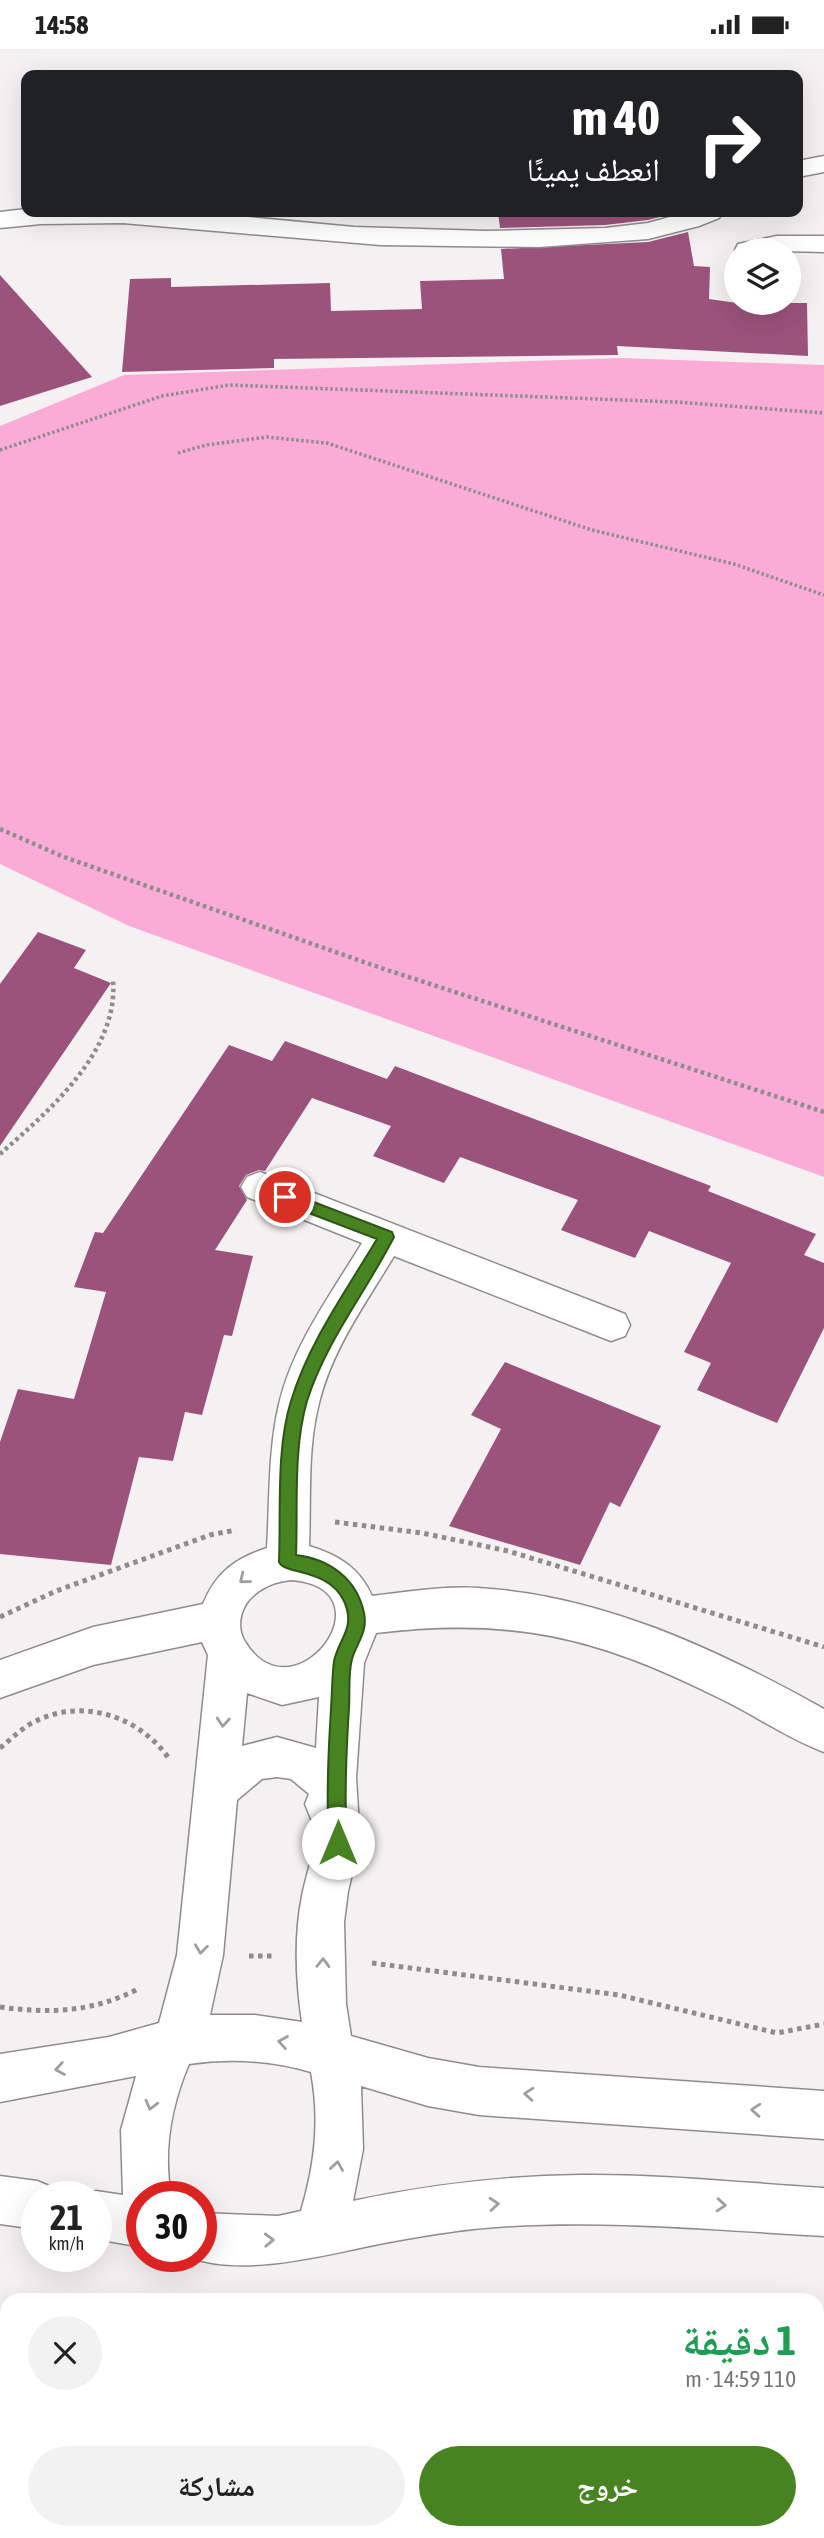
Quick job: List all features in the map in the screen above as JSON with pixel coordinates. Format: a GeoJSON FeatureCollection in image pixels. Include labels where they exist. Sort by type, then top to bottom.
{"type":"FeatureCollection","features":[{"type":"Feature","properties":{"kind":"street"},"geometry":{"type":"LineString","coordinates":[[803,168],[824,164]]}},
{"type":"Feature","properties":{"kind":"street"},"geometry":{"type":"LineString","coordinates":[[0,220],[32,217]]}},
{"type":"Feature","properties":{"kind":"street"},"geometry":{"type":"LineString","coordinates":[[207,217],[327,233],[476,240],[625,235],[677,225],[697,217]]}},
{"type":"Feature","properties":{"kind":"street"},"geometry":{"type":"LineString","coordinates":[[737,236],[777,244],[824,244]]}},
{"type":"Feature","properties":{"kind":"street"},"geometry":{"type":"LineString","coordinates":[[260,1187],[611,1325]]}},
{"type":"Feature","properties":{"kind":"street"},"geometry":{"type":"LineString","coordinates":[[287,1562],[293,1429],[299,1402],[319,1350],[387,1237]]}},
{"type":"Feature","properties":{"kind":"street"},"geometry":{"type":"LineString","coordinates":[[144,2181],[145,2130],[156,2084],[177,2042],[196,1985],[218,1789],[225,1602],[250,1573],[268,1565],[287,1562],[307,1564],[326,1571],[341,1583],[352,1598],[356,1616],[356,1631],[343,1659],[334,1789],[338,1843],[324,1898],[324,2022],[339,2098],[341,2142],[334,2187],[320,2232]]}},
{"type":"Feature","properties":{"kind":"street"},"geometry":{"type":"LineString","coordinates":[[356,1616],[479,1607],[572,1621],[666,1654],[824,1731]]}},
{"type":"Feature","properties":{"kind":"street"},"geometry":{"type":"LineString","coordinates":[[224,1637],[242,1670],[262,1680],[283,1685],[305,1683],[326,1674],[343,1659]]}},
{"type":"Feature","properties":{"kind":"street"},"geometry":{"type":"LineString","coordinates":[[0,1679],[93,1646],[224,1637]]}},
{"type":"Feature","properties":{"kind":"street"},"geometry":{"type":"LineString","coordinates":[[218,1789],[233,1772],[254,1761],[278,1756],[300,1760],[320,1771],[334,1789]]}},
{"type":"Feature","properties":{"kind":"street"},"geometry":{"type":"LineString","coordinates":[[0,2078],[109,2060],[177,2042],[216,2037],[255,2038],[293,2043],[415,2079],[479,2091],[824,2115]]}},
{"type":"Feature","properties":{"kind":"street"},"geometry":{"type":"LineString","coordinates":[[217,2239],[278,2240],[407,2214],[494,2203],[582,2199],[824,2212]]}},
{"type":"Feature","properties":{"kind":"street"},"geometry":{"type":"LineString","coordinates":[[0,2200],[21,2203]]}},
{"type":"Feature","properties":{"kind":"path"},"geometry":{"type":"LineString","coordinates":[[0,450],[162,396],[229,385],[676,402],[824,413]]}},
{"type":"Feature","properties":{"kind":"path"},"geometry":{"type":"LineString","coordinates":[[178,453],[236,439],[267,437],[327,443],[592,530],[734,564],[824,595]]}},
{"type":"Feature","properties":{"kind":"path"},"geometry":{"type":"LineString","coordinates":[[0,829],[64,857],[384,969],[824,1112]]}},
{"type":"Feature","properties":{"kind":"path"},"geometry":{"type":"LineString","coordinates":[[0,1154],[51,1104],[104,1037],[113,1014],[113,980]]}},
{"type":"Feature","properties":{"kind":"path"},"geometry":{"type":"LineString","coordinates":[[0,1748],[32,1724],[66,1712],[102,1712],[136,1724],[162,1745],[173,1765]]}},
{"type":"Feature","properties":{"kind":"path"},"geometry":{"type":"LineString","coordinates":[[0,2007],[35,2012],[74,2012],[113,2004],[200,1955],[323,1957],[618,1995],[777,2033],[824,2024]]}},
{"type":"Feature","properties":{"kind":"shaded area"},"geometry":{"type":"Polygon","coordinates":[[[621,358],[824,365],[824,1177],[129,926],[0,864],[0,426],[124,375],[621,358]]]}},
{"type":"Feature","properties":{"kind":"building"},"geometry":{"type":"Polygon","coordinates":[[[499,217],[660,217],[605,225],[500,228],[499,217]]]}},
{"type":"Feature","properties":{"kind":"building"},"geometry":{"type":"Polygon","coordinates":[[[688,232],[694,266],[710,267],[709,299],[724,301],[724,315],[801,315],[801,303],[807,303],[808,356],[617,346],[618,355],[274,359],[274,368],[122,372],[130,279],[171,278],[171,287],[330,283],[331,311],[422,309],[420,281],[504,279],[501,249],[648,242],[688,232]]]}},
{"type":"Feature","properties":{"kind":"building"},"geometry":{"type":"Polygon","coordinates":[[[0,275],[92,377],[0,406],[0,275]]]}},
{"type":"Feature","properties":{"kind":"building"},"geometry":{"type":"Polygon","coordinates":[[[38,932],[86,950],[74,968],[111,983],[0,1146],[0,984],[38,932]]]}},
{"type":"Feature","properties":{"kind":"building"},"geometry":{"type":"Polygon","coordinates":[[[285,1041],[387,1079],[395,1066],[711,1186],[708,1191],[816,1234],[804,1255],[824,1263],[824,1328],[777,1423],[697,1390],[711,1363],[684,1352],[731,1263],[649,1231],[635,1258],[561,1230],[578,1200],[460,1157],[444,1183],[373,1156],[391,1126],[312,1098],[265,1171],[259,1170],[246,1175],[239,1186],[247,1200],[215,1250],[253,1256],[232,1336],[224,1335],[202,1415],[185,1412],[173,1461],[139,1457],[111,1565],[0,1554],[0,1442],[18,1389],[74,1399],[106,1292],[74,1287],[95,1232],[103,1233],[229,1045],[272,1061],[285,1041]]]}},
{"type":"Feature","properties":{"kind":"building"},"geometry":{"type":"Polygon","coordinates":[[[505,1362],[661,1426],[620,1507],[610,1502],[580,1565],[449,1526],[501,1429],[471,1415],[505,1362]]]}},
{"type":"Feature","properties":{"kind":"route"},"geometry":{"type":"LineString","coordinates":[[285,1197],[387,1237],[319,1350],[299,1402],[293,1429],[287,1562],[307,1564],[326,1571],[341,1583],[352,1598],[356,1616],[356,1631],[343,1659],[334,1789],[338,1806],[338,1843]]}}]}
